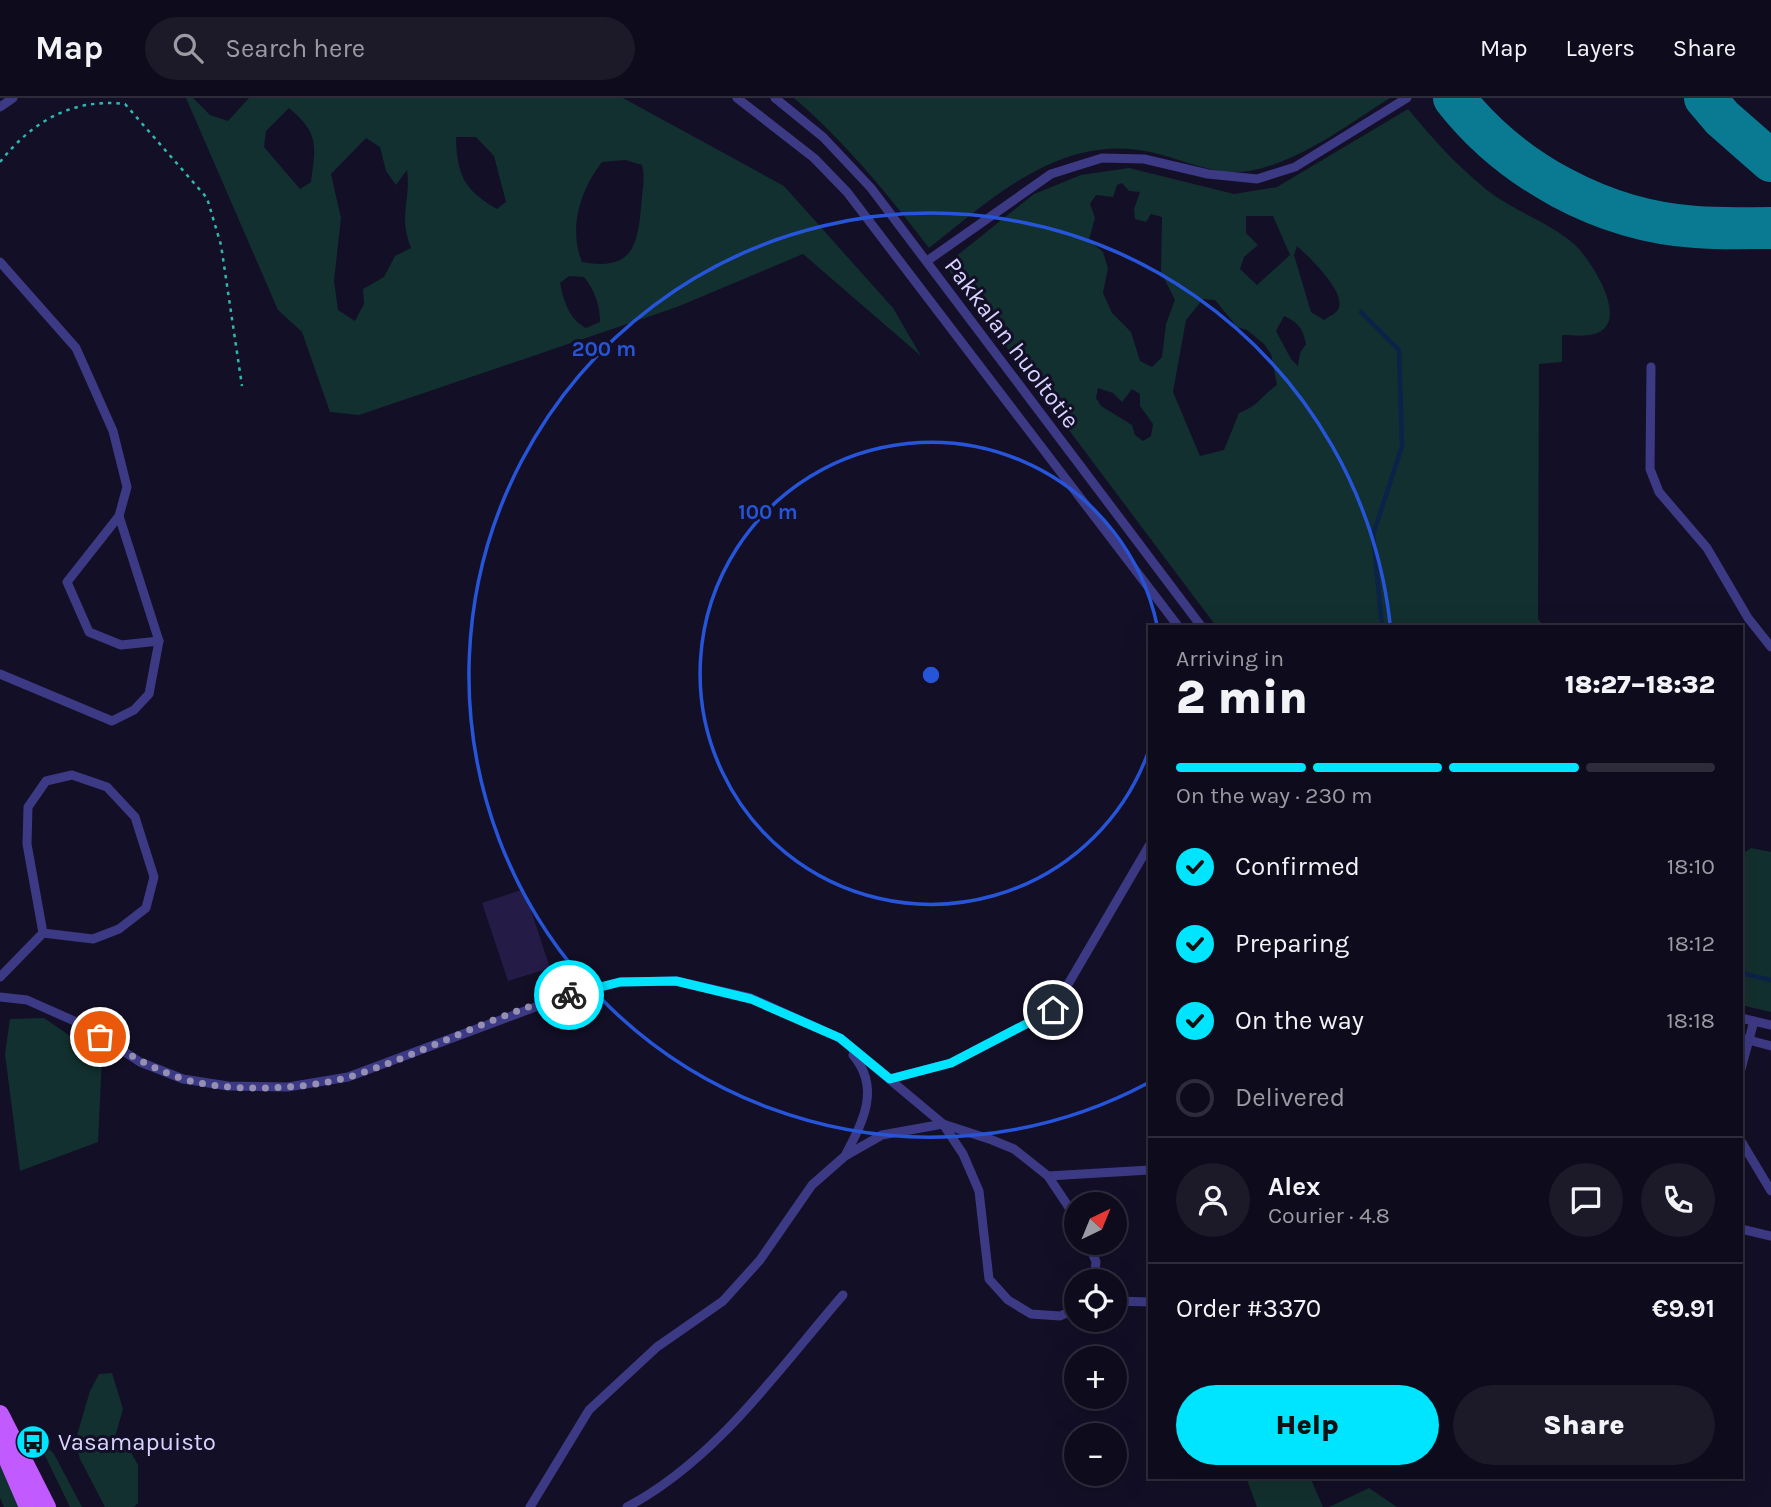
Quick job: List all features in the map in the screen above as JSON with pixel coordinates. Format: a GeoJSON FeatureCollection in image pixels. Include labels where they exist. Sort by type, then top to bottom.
{"type":"FeatureCollection","features":[{"type":"Feature","properties":{"kind":"main road"},"geometry":{"type":"LineString","coordinates":[[0,1414],[47,1507]]}},
{"type":"Feature","properties":{"kind":"main road"},"geometry":{"type":"LineString","coordinates":[[0,1429],[9,1463],[28,1507]]}},
{"type":"Feature","properties":{"kind":"lane"},"geometry":{"type":"LineString","coordinates":[[0,107],[13,98]]}},
{"type":"Feature","properties":{"kind":"lane"},"geometry":{"type":"LineString","coordinates":[[737,98],[788,136],[847,192],[1177,625]]}},
{"type":"Feature","properties":{"kind":"lane","name":"Pakkalan huoltotie"},"geometry":{"type":"LineString","coordinates":[[775,98],[822,137],[855,170],[927,261],[1201,625]]}},
{"type":"Feature","properties":{"kind":"lane"},"geometry":{"type":"LineString","coordinates":[[927,261],[1051,174],[1102,158],[1144,159],[1208,174],[1257,179],[1295,167],[1407,98]]}},
{"type":"Feature","properties":{"kind":"lane"},"geometry":{"type":"LineString","coordinates":[[0,262],[76,348],[113,431],[127,487],[119,516],[67,582],[89,632],[121,645],[159,641]]}},
{"type":"Feature","properties":{"kind":"lane"},"geometry":{"type":"LineString","coordinates":[[1651,367],[1650,469],[1659,492],[1707,548],[1748,618],[1771,647]]}},
{"type":"Feature","properties":{"kind":"lane"},"geometry":{"type":"LineString","coordinates":[[0,674],[112,721],[134,710],[149,694],[159,641],[119,516]]}},
{"type":"Feature","properties":{"kind":"lane"},"geometry":{"type":"LineString","coordinates":[[72,775],[107,787],[135,817],[154,877],[146,908],[119,929],[93,939],[43,933],[27,844],[28,807],[46,780],[72,775]]}},
{"type":"Feature","properties":{"kind":"lane"},"geometry":{"type":"LineString","coordinates":[[890,1079],[951,1063],[1053,1010],[1148,847]]}},
{"type":"Feature","properties":{"kind":"lane"},"geometry":{"type":"LineString","coordinates":[[0,977],[43,933]]}},
{"type":"Feature","properties":{"kind":"lane"},"geometry":{"type":"LineString","coordinates":[[0,997],[27,1000],[80,1024],[140,1062],[183,1079],[228,1086],[288,1087],[348,1077],[549,1001],[620,982],[676,981],[751,999],[840,1038],[943,1124],[963,1154],[979,1191],[989,1279],[1009,1300],[1031,1314],[1064,1314]]}},
{"type":"Feature","properties":{"kind":"lane"},"geometry":{"type":"LineString","coordinates":[[1743,1018],[1771,1025]]}},
{"type":"Feature","properties":{"kind":"lane"},"geometry":{"type":"LineString","coordinates":[[1754,1021],[1745,1039],[1771,1046]]}},
{"type":"Feature","properties":{"kind":"lane"},"geometry":{"type":"LineString","coordinates":[[840,1038],[863,1066],[869,1093],[865,1115],[845,1156]]}},
{"type":"Feature","properties":{"kind":"lane"},"geometry":{"type":"LineString","coordinates":[[530,1507],[589,1410],[657,1347],[723,1301],[760,1260],[812,1185],[845,1156],[882,1135],[943,1124],[1014,1149],[1048,1176],[1064,1200]]}},
{"type":"Feature","properties":{"kind":"lane"},"geometry":{"type":"LineString","coordinates":[[1743,1144],[1771,1191]]}},
{"type":"Feature","properties":{"kind":"lane"},"geometry":{"type":"LineString","coordinates":[[1048,1176],[1148,1170]]}},
{"type":"Feature","properties":{"kind":"lane"},"geometry":{"type":"LineString","coordinates":[[1743,1229],[1771,1236]]}},
{"type":"Feature","properties":{"kind":"lane"},"geometry":{"type":"LineString","coordinates":[[627,1507],[650,1495],[709,1449],[843,1295]]}},
{"type":"Feature","properties":{"kind":"lane"},"geometry":{"type":"LineString","coordinates":[[1127,1301],[1148,1302]]}},
{"type":"Feature","properties":{"kind":"path"},"geometry":{"type":"LineString","coordinates":[[0,162],[43,116],[79,101],[107,99],[125,104],[207,198],[221,245],[242,386]]}},
{"type":"Feature","properties":{"kind":"green space"},"geometry":{"type":"Polygon","coordinates":[[[186,98],[193,98],[210,115],[228,121],[249,98],[623,98],[784,186],[893,308],[921,356],[803,254],[677,307],[359,415],[330,412],[302,332],[278,310],[186,98]],[[289,108],[266,131],[264,147],[300,189],[311,182],[313,140],[299,117],[289,108]],[[456,137],[458,162],[464,180],[477,195],[497,209],[506,202],[494,156],[476,137],[456,137]],[[366,138],[331,174],[341,218],[334,281],[338,310],[355,321],[364,304],[363,289],[384,277],[395,256],[411,248],[405,226],[407,170],[396,185],[386,171],[380,147],[366,138]],[[625,160],[602,162],[583,197],[576,236],[582,262],[600,264],[614,262],[631,250],[639,227],[644,181],[642,165],[625,160]],[[569,276],[560,283],[575,320],[586,328],[600,322],[596,298],[584,277],[569,276]]]}},
{"type":"Feature","properties":{"kind":"green space"},"geometry":{"type":"Polygon","coordinates":[[[794,98],[1390,98],[1305,151],[1249,171],[1209,169],[1145,151],[1114,149],[1084,153],[1055,162],[1002,192],[929,248],[865,169],[794,98]]]}},
{"type":"Feature","properties":{"kind":"green space"},"geometry":{"type":"Polygon","coordinates":[[[1408,109],[1476,181],[1508,204],[1554,229],[1581,251],[1605,290],[1610,318],[1605,328],[1594,334],[1562,335],[1562,362],[1539,364],[1538,619],[1543,625],[1215,625],[945,265],[1034,194],[1081,175],[1129,168],[1234,194],[1277,187],[1408,109]],[[1122,183],[1117,185],[1113,197],[1096,195],[1090,204],[1095,218],[1089,240],[1103,252],[1108,268],[1103,293],[1112,313],[1131,332],[1140,361],[1152,367],[1162,357],[1166,324],[1175,300],[1161,272],[1162,217],[1151,214],[1146,222],[1135,219],[1134,209],[1140,192],[1129,191],[1122,183]],[[1246,216],[1246,233],[1258,245],[1244,257],[1240,269],[1257,285],[1290,255],[1273,216],[1246,216]],[[1297,246],[1294,255],[1311,312],[1324,320],[1338,310],[1340,303],[1337,294],[1325,275],[1297,246]],[[1203,299],[1186,320],[1173,392],[1200,456],[1224,450],[1239,413],[1255,404],[1277,385],[1271,354],[1264,344],[1247,330],[1237,327],[1215,300],[1203,299]],[[1284,316],[1276,331],[1291,359],[1298,366],[1300,353],[1306,344],[1302,330],[1284,316]],[[1098,388],[1096,398],[1101,406],[1132,425],[1135,435],[1143,441],[1151,436],[1153,424],[1140,406],[1140,394],[1132,389],[1122,402],[1113,393],[1098,388]]]}},
{"type":"Feature","properties":{"kind":"green space"},"geometry":{"type":"Polygon","coordinates":[[[1751,848],[1771,852],[1771,1012],[1743,1005],[1743,854],[1751,848]]]}},
{"type":"Feature","properties":{"kind":"green space"},"geometry":{"type":"Polygon","coordinates":[[[44,1018],[102,1058],[98,1142],[20,1171],[5,1054],[10,1019],[44,1018]]]}},
{"type":"Feature","properties":{"kind":"green space"},"geometry":{"type":"Polygon","coordinates":[[[112,1373],[123,1409],[115,1437],[124,1440],[138,1465],[138,1503],[134,1507],[105,1507],[80,1459],[75,1442],[90,1391],[99,1374],[112,1373]]]}},
{"type":"Feature","properties":{"kind":"green space"},"geometry":{"type":"Polygon","coordinates":[[[35,1435],[54,1454],[82,1507],[70,1507],[35,1435]]]}},
{"type":"Feature","properties":{"kind":"green space"},"geometry":{"type":"Polygon","coordinates":[[[0,1455],[20,1507],[4,1507],[0,1498],[0,1455]]]}},
{"type":"Feature","properties":{"kind":"green space"},"geometry":{"type":"Polygon","coordinates":[[[1247,1479],[1311,1479],[1323,1507],[1257,1507],[1247,1479]]]}},
{"type":"Feature","properties":{"kind":"green space"},"geometry":{"type":"Polygon","coordinates":[[[1369,1488],[1397,1507],[1329,1507],[1369,1488]]]}},
{"type":"Feature","properties":{"kind":"building"},"geometry":{"type":"Polygon","coordinates":[[[524,889],[550,968],[508,981],[482,903],[524,889]]]}},
{"type":"Feature","properties":{"kind":"waterway"},"geometry":{"type":"LineString","coordinates":[[1361,312],[1399,350],[1402,446],[1373,535],[1382,625]]}},
{"type":"Feature","properties":{"kind":"waterway"},"geometry":{"type":"LineString","coordinates":[[1743,973],[1771,980]]}},
{"type":"Feature","properties":{"kind":"taxiway"},"geometry":{"type":"LineString","coordinates":[[1454,98],[1503,148],[1562,188],[1594,203],[1661,223],[1705,228],[1771,228]]}},
{"type":"Feature","properties":{"kind":"taxiway"},"geometry":{"type":"LineString","coordinates":[[1705,98],[1722,118],[1771,161]]}},
{"type":"Feature","properties":{"kind":"way so far"},"geometry":{"type":"LineString","coordinates":[[100,1037],[140,1062],[183,1079],[228,1086],[288,1087],[348,1077],[431,1043],[569,995]]}},
{"type":"Feature","properties":{"kind":"place","name":"Vasamapuisto"},"geometry":{"type":"Point","coordinates":[33,1442]}},
{"type":"Feature","properties":{"kind":"route"},"geometry":{"type":"LineString","coordinates":[[569,995],[620,982],[676,981],[751,999],[840,1038],[890,1079],[951,1063],[1053,1010]]}}]}
